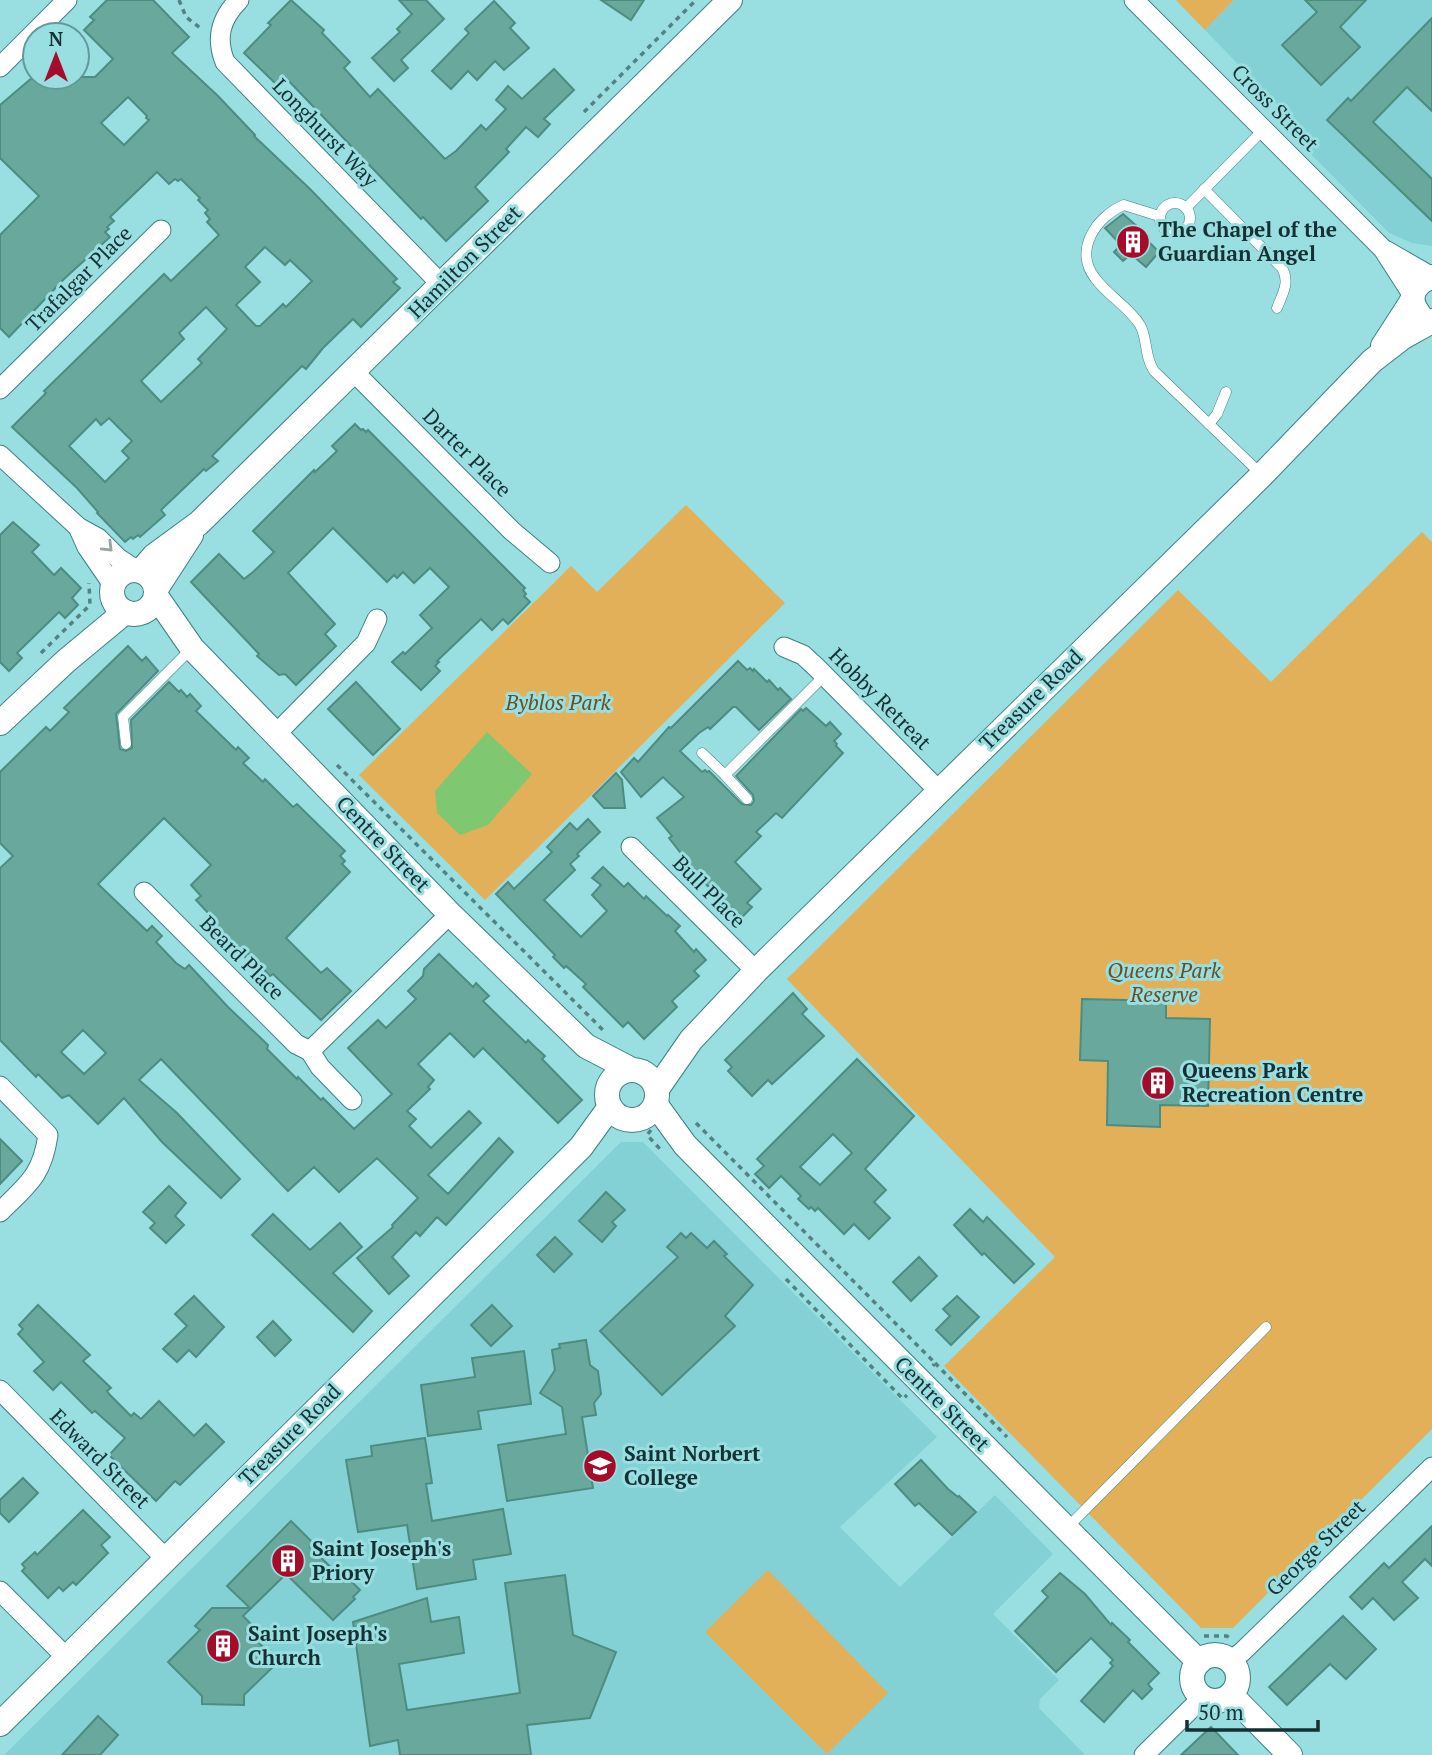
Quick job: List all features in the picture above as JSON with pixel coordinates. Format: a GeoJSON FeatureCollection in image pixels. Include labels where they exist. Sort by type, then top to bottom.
{"type":"FeatureCollection","features":[{"type":"Feature","properties":{"kind":"street"},"geometry":{"type":"LineString","coordinates":[[0,67],[67,0]]}},
{"type":"Feature","properties":{"kind":"street"},"geometry":{"type":"LineString","coordinates":[[219,39],[226,16],[239,0]]}},
{"type":"Feature","properties":{"kind":"street","name":"Hamilton Street"},"geometry":{"type":"LineString","coordinates":[[0,723],[66,661],[132,590],[154,556],[199,523],[730,0]]}},
{"type":"Feature","properties":{"kind":"street","name":"Cross Street"},"geometry":{"type":"LineString","coordinates":[[1134,0],[1383,249],[1412,298]]}},
{"type":"Feature","properties":{"kind":"street","name":"Longhurst Way"},"geometry":{"type":"LineString","coordinates":[[219,39],[220,49],[231,69],[442,285]]}},
{"type":"Feature","properties":{"kind":"street","name":"Trafalgar Place"},"geometry":{"type":"LineString","coordinates":[[0,389],[160,230]]}},
{"type":"Feature","properties":{"kind":"street","name":"Cross Street"},"geometry":{"type":"LineString","coordinates":[[1383,249],[1432,277]]}},
{"type":"Feature","properties":{"kind":"street","name":"Treasure Road"},"geometry":{"type":"LineString","coordinates":[[1373,361],[1412,298],[1416,286],[1432,277]]}},
{"type":"Feature","properties":{"kind":"street"},"geometry":{"type":"LineString","coordinates":[[1412,298],[1415,311],[1422,318],[1432,321]]}},
{"type":"Feature","properties":{"kind":"street","name":"Treasure Road"},"geometry":{"type":"LineString","coordinates":[[0,1724],[691,1040],[756,971],[938,790],[1262,475],[1373,361],[1403,337],[1432,321]]}},
{"type":"Feature","properties":{"kind":"street","name":"Darter Place"},"geometry":{"type":"LineString","coordinates":[[354,372],[512,531],[550,563]]}},
{"type":"Feature","properties":{"kind":"street","name":"Centre Street"},"geometry":{"type":"LineString","coordinates":[[0,455],[78,527],[98,538],[118,558],[132,590]]}},
{"type":"Feature","properties":{"kind":"street","name":"Centre Street"},"geometry":{"type":"LineString","coordinates":[[78,527],[87,547],[188,643],[450,914],[586,1046],[1199,1662]]}},
{"type":"Feature","properties":{"kind":"street"},"geometry":{"type":"LineString","coordinates":[[276,734],[366,643],[377,619]]}},
{"type":"Feature","properties":{"kind":"street","name":"Hobby Retreat"},"geometry":{"type":"LineString","coordinates":[[784,647],[803,655],[825,675],[938,790]]}},
{"type":"Feature","properties":{"kind":"street","name":"Bull Place"},"geometry":{"type":"LineString","coordinates":[[631,847],[756,971]]}},
{"type":"Feature","properties":{"kind":"street","name":"Beard Place"},"geometry":{"type":"LineString","coordinates":[[144,892],[296,1044],[310,1052],[320,1067],[352,1100]]}},
{"type":"Feature","properties":{"kind":"street"},"geometry":{"type":"LineString","coordinates":[[310,1052],[450,914]]}},
{"type":"Feature","properties":{"kind":"street"},"geometry":{"type":"LineString","coordinates":[[0,1086],[48,1135],[45,1158],[40,1169],[32,1181],[0,1212]]}},
{"type":"Feature","properties":{"kind":"street","name":"Edward Street"},"geometry":{"type":"LineString","coordinates":[[0,1390],[167,1560]]}},
{"type":"Feature","properties":{"kind":"street","name":"George Street"},"geometry":{"type":"LineString","coordinates":[[1230,1661],[1432,1467]]}},
{"type":"Feature","properties":{"kind":"street"},"geometry":{"type":"LineString","coordinates":[[0,1591],[67,1658]]}},
{"type":"Feature","properties":{"kind":"street"},"geometry":{"type":"LineString","coordinates":[[1212,1656],[1230,1661],[1238,1675],[1236,1689],[1231,1695],[1217,1701],[1203,1697],[1194,1687],[1193,1681],[1193,1674],[1199,1662],[1212,1656]]}},
{"type":"Feature","properties":{"kind":"street"},"geometry":{"type":"LineString","coordinates":[[1231,1695],[1290,1755]]}},
{"type":"Feature","properties":{"kind":"street"},"geometry":{"type":"LineString","coordinates":[[1144,1755],[1203,1697]]}},
{"type":"Feature","properties":{"kind":"lane"},"geometry":{"type":"LineString","coordinates":[[1186,208],[1264,129]]}},
{"type":"Feature","properties":{"kind":"lane"},"geometry":{"type":"LineString","coordinates":[[1204,189],[1287,276],[1277,308]]}},
{"type":"Feature","properties":{"kind":"lane"},"geometry":{"type":"LineString","coordinates":[[1176,203],[1186,208],[1190,222],[1179,233],[1164,230],[1159,216],[1165,206],[1176,203]]}},
{"type":"Feature","properties":{"kind":"lane"},"geometry":{"type":"LineString","coordinates":[[1159,216],[1125,205],[1115,209],[1093,230],[1087,241],[1088,266],[1094,278],[1142,327],[1146,355],[1154,371],[1262,475]]}},
{"type":"Feature","properties":{"kind":"lane"},"geometry":{"type":"LineString","coordinates":[[1209,424],[1226,391]]}},
{"type":"Feature","properties":{"kind":"lane"},"geometry":{"type":"LineString","coordinates":[[126,744],[123,717],[188,643]]}},
{"type":"Feature","properties":{"kind":"lane"},"geometry":{"type":"LineString","coordinates":[[725,775],[825,675]]}},
{"type":"Feature","properties":{"kind":"lane"},"geometry":{"type":"LineString","coordinates":[[702,753],[747,799]]}},
{"type":"Feature","properties":{"kind":"lane"},"geometry":{"type":"LineString","coordinates":[[1066,1529],[1266,1327]]}},
{"type":"Feature","properties":{"kind":"path"},"geometry":{"type":"LineString","coordinates":[[179,0],[186,17],[199,25],[210,40],[219,39]]}},
{"type":"Feature","properties":{"kind":"path"},"geometry":{"type":"LineString","coordinates":[[581,115],[696,0]]}},
{"type":"Feature","properties":{"kind":"path"},"geometry":{"type":"LineString","coordinates":[[36,659],[90,605],[89,582],[132,590]]}},
{"type":"Feature","properties":{"kind":"path"},"geometry":{"type":"LineString","coordinates":[[330,758],[612,1039]]}},
{"type":"Feature","properties":{"kind":"shaded area"},"geometry":{"type":"Polygon","coordinates":[[[1234,0],[1432,0],[1432,246],[1412,243],[1389,233],[1298,141],[1299,127],[1205,30],[1234,0]]]}},
{"type":"Feature","properties":{"kind":"shaded area"},"geometry":{"type":"Polygon","coordinates":[[[487,732],[532,774],[488,825],[460,835],[437,813],[435,791],[487,732]]]}},
{"type":"Feature","properties":{"kind":"shaded area","name":"Saint Norbert College"},"geometry":{"type":"Polygon","coordinates":[[[621,1142],[643,1142],[937,1437],[840,1527],[900,1587],[995,1495],[1053,1554],[993,1614],[1059,1680],[1040,1699],[1039,1708],[1085,1755],[4,1755],[621,1142]]]}},
{"type":"Feature","properties":{"kind":"green space"},"geometry":{"type":"Polygon","coordinates":[[[1176,0],[1234,0],[1205,30],[1176,0]]]}},
{"type":"Feature","properties":{"kind":"green space","name":"Byblos Park"},"geometry":{"type":"Polygon","coordinates":[[[686,505],[785,603],[485,900],[359,775],[571,566],[597,592],[686,505]]]}},
{"type":"Feature","properties":{"kind":"green space","name":"Queens Park Reserve"},"geometry":{"type":"Polygon","coordinates":[[[1422,532],[1432,542],[1432,1429],[1233,1628],[1201,1628],[944,1366],[1055,1257],[787,979],[1178,590],[1271,682],[1422,532]]]}},
{"type":"Feature","properties":{"kind":"green space"},"geometry":{"type":"Polygon","coordinates":[[[768,1570],[888,1693],[827,1754],[705,1632],[768,1570]]]}},
{"type":"Feature","properties":{"kind":"building"},"geometry":{"type":"Polygon","coordinates":[[[107,0],[153,0],[189,37],[172,53],[310,189],[397,279],[393,282],[400,288],[361,327],[353,319],[306,369],[302,366],[212,456],[218,461],[206,471],[204,469],[161,510],[165,515],[140,537],[131,537],[125,542],[77,488],[12,427],[46,393],[44,391],[164,274],[171,281],[219,235],[207,222],[210,219],[205,213],[208,210],[181,179],[175,179],[169,184],[157,172],[110,217],[114,221],[105,232],[110,237],[64,279],[9,337],[0,328],[0,235],[39,196],[0,158],[0,105],[21,87],[21,91],[91,91],[91,77],[95,77],[113,59],[91,37],[91,23],[94,20],[90,17],[107,0]],[[128,97],[101,123],[124,145],[149,120],[128,97]],[[265,247],[245,267],[260,282],[236,305],[256,326],[260,326],[283,304],[286,307],[312,281],[290,260],[285,265],[265,247]],[[206,307],[179,333],[184,339],[141,381],[161,402],[202,363],[198,359],[227,329],[206,307]],[[109,418],[101,425],[96,419],[69,446],[105,482],[129,458],[122,451],[132,441],[109,418]]]}},
{"type":"Feature","properties":{"kind":"building"},"geometry":{"type":"Polygon","coordinates":[[[291,0],[324,30],[322,33],[350,62],[344,68],[370,97],[378,89],[445,159],[481,125],[486,130],[506,109],[496,100],[508,86],[522,99],[554,69],[574,90],[544,119],[550,124],[538,137],[526,127],[506,149],[509,152],[475,187],[488,201],[446,241],[423,217],[421,219],[285,77],[277,85],[244,53],[291,0]]]}},
{"type":"Feature","properties":{"kind":"building"},"geometry":{"type":"Polygon","coordinates":[[[399,0],[426,0],[444,19],[401,60],[408,68],[394,81],[372,58],[400,32],[397,29],[412,14],[399,0]]]}},
{"type":"Feature","properties":{"kind":"building"},"geometry":{"type":"Polygon","coordinates":[[[601,0],[644,0],[631,20],[601,0]]]}},
{"type":"Feature","properties":{"kind":"building"},"geometry":{"type":"Polygon","coordinates":[[[1305,0],[1366,0],[1340,27],[1360,47],[1321,85],[1282,45],[1317,12],[1305,0]]]}},
{"type":"Feature","properties":{"kind":"building"},"geometry":{"type":"Polygon","coordinates":[[[494,1],[515,23],[510,28],[529,48],[504,70],[495,61],[477,80],[468,71],[451,89],[432,71],[469,33],[465,29],[494,1]]]}},
{"type":"Feature","properties":{"kind":"building"},"geometry":{"type":"Polygon","coordinates":[[[1432,18],[1432,111],[1407,87],[1373,122],[1432,179],[1432,221],[1327,120],[1348,98],[1351,101],[1432,18]]]}},
{"type":"Feature","properties":{"kind":"building","name":"The Chapel of the Guardian Angel"},"geometry":{"type":"Polygon","coordinates":[[[1123,214],[1148,236],[1146,239],[1159,252],[1146,267],[1131,254],[1123,261],[1114,252],[1121,245],[1105,228],[1123,214]]]}},
{"type":"Feature","properties":{"kind":"building"},"geometry":{"type":"Polygon","coordinates":[[[355,424],[361,430],[368,430],[525,588],[524,596],[530,602],[508,624],[503,619],[492,630],[481,619],[437,661],[439,662],[435,666],[440,671],[421,690],[392,662],[403,652],[405,654],[432,628],[420,615],[449,587],[430,568],[414,583],[403,572],[397,578],[394,575],[387,582],[333,528],[288,573],[335,624],[325,634],[336,646],[296,685],[285,674],[279,675],[257,656],[259,654],[191,582],[219,554],[244,579],[274,552],[253,531],[314,470],[315,472],[337,451],[332,446],[355,424]]]}},
{"type":"Feature","properties":{"kind":"building"},"geometry":{"type":"Polygon","coordinates":[[[13,522],[39,545],[32,552],[54,575],[61,568],[81,588],[72,598],[78,605],[65,618],[59,612],[17,653],[22,658],[9,671],[0,662],[0,535],[13,522]]]}},
{"type":"Feature","properties":{"kind":"building"},"geometry":{"type":"Polygon","coordinates":[[[128,646],[142,661],[146,657],[158,671],[116,714],[120,749],[126,751],[132,748],[131,720],[169,682],[187,697],[190,694],[201,706],[196,711],[236,750],[238,747],[249,758],[243,763],[263,782],[265,779],[293,807],[297,804],[345,851],[340,856],[345,861],[342,864],[350,872],[286,938],[321,973],[327,968],[351,991],[321,1020],[248,953],[245,957],[207,918],[210,915],[196,900],[201,896],[191,885],[211,865],[164,818],[98,884],[147,931],[152,926],[162,936],[156,942],[176,963],[185,969],[189,965],[268,1045],[267,1049],[297,1079],[298,1077],[321,1100],[323,1098],[354,1129],[392,1094],[348,1048],[378,1020],[386,1028],[416,999],[408,991],[439,954],[473,987],[476,983],[489,996],[483,1001],[526,1043],[528,1040],[545,1056],[542,1059],[582,1100],[558,1123],[483,1048],[474,1057],[450,1033],[418,1064],[434,1080],[428,1087],[430,1089],[407,1111],[416,1119],[409,1126],[431,1148],[469,1111],[481,1123],[428,1175],[448,1194],[499,1138],[513,1152],[446,1225],[437,1217],[420,1236],[416,1232],[392,1257],[409,1276],[389,1294],[357,1258],[393,1227],[418,1198],[377,1158],[339,1192],[314,1167],[288,1191],[161,1059],[139,1080],[177,1113],[240,1179],[221,1198],[162,1142],[124,1098],[98,1124],[69,1095],[62,1098],[38,1074],[36,1077],[0,1040],[0,868],[13,856],[0,843],[0,772],[46,727],[50,731],[69,712],[64,708],[128,646]],[[83,1030],[61,1052],[84,1074],[106,1053],[83,1030]]]}},
{"type":"Feature","properties":{"kind":"building"},"geometry":{"type":"Polygon","coordinates":[[[738,661],[747,670],[754,669],[791,699],[759,730],[733,707],[710,729],[708,727],[699,733],[680,751],[702,772],[709,771],[742,804],[751,805],[754,801],[753,795],[736,776],[801,709],[803,711],[806,708],[826,726],[830,722],[841,734],[834,741],[843,753],[782,818],[776,813],[756,832],[761,836],[735,862],[761,889],[747,903],[752,907],[742,917],[679,860],[683,856],[669,838],[672,836],[657,818],[684,797],[663,777],[641,797],[621,772],[634,758],[638,762],[669,727],[671,728],[738,661]]]}},
{"type":"Feature","properties":{"kind":"building"},"geometry":{"type":"Polygon","coordinates":[[[356,682],[400,729],[373,755],[328,709],[356,682]]]}},
{"type":"Feature","properties":{"kind":"building"},"geometry":{"type":"Polygon","coordinates":[[[616,773],[622,780],[625,808],[604,808],[593,796],[616,773]]]}},
{"type":"Feature","properties":{"kind":"building"},"geometry":{"type":"Polygon","coordinates":[[[588,819],[600,832],[570,864],[575,870],[544,900],[581,937],[607,911],[592,895],[601,885],[592,878],[603,867],[624,887],[628,883],[644,899],[646,896],[668,915],[680,926],[675,931],[694,952],[696,949],[706,960],[694,971],[699,976],[672,1001],[677,1007],[644,1039],[628,1022],[623,1027],[583,987],[586,984],[553,957],[555,955],[496,894],[508,882],[514,889],[552,852],[547,847],[570,823],[577,830],[588,819]]]}},
{"type":"Feature","properties":{"kind":"building"},"geometry":{"type":"Polygon","coordinates":[[[793,993],[807,1009],[802,1014],[824,1036],[772,1084],[768,1080],[752,1096],[728,1071],[732,1067],[725,1060],[793,993]]]}},
{"type":"Feature","properties":{"kind":"building","name":"Queens Park Recreation Centre"},"geometry":{"type":"Polygon","coordinates":[[[1082,999],[1166,1001],[1166,1018],[1210,1019],[1208,1106],[1160,1105],[1160,1127],[1107,1125],[1108,1061],[1080,1060],[1082,999]]]}},
{"type":"Feature","properties":{"kind":"building"},"geometry":{"type":"Polygon","coordinates":[[[857,1059],[914,1116],[865,1169],[886,1190],[874,1202],[890,1218],[869,1239],[854,1224],[844,1234],[818,1208],[815,1211],[811,1207],[809,1209],[798,1199],[801,1196],[781,1176],[769,1188],[755,1174],[764,1166],[757,1159],[857,1059]],[[833,1134],[800,1167],[820,1185],[852,1153],[833,1134]]]}},
{"type":"Feature","properties":{"kind":"building"},"geometry":{"type":"Polygon","coordinates":[[[0,1139],[22,1161],[0,1184],[0,1139]]]}},
{"type":"Feature","properties":{"kind":"building"},"geometry":{"type":"Polygon","coordinates":[[[169,1186],[186,1203],[175,1216],[184,1225],[166,1243],[150,1228],[155,1223],[143,1212],[169,1186]]]}},
{"type":"Feature","properties":{"kind":"building"},"geometry":{"type":"Polygon","coordinates":[[[606,1192],[625,1210],[612,1222],[616,1226],[602,1242],[579,1221],[606,1192]]]}},
{"type":"Feature","properties":{"kind":"building"},"geometry":{"type":"Polygon","coordinates":[[[970,1209],[983,1222],[987,1217],[1034,1264],[1014,1283],[984,1253],[982,1255],[954,1225],[970,1209]]]}},
{"type":"Feature","properties":{"kind":"building"},"geometry":{"type":"Polygon","coordinates":[[[273,1214],[310,1250],[340,1223],[362,1247],[333,1273],[372,1311],[353,1332],[252,1235],[273,1214]]]}},
{"type":"Feature","properties":{"kind":"building"},"geometry":{"type":"Polygon","coordinates":[[[681,1233],[686,1238],[691,1233],[707,1248],[714,1241],[727,1254],[724,1256],[753,1285],[725,1316],[735,1326],[662,1395],[600,1331],[678,1257],[667,1247],[681,1233]]]}},
{"type":"Feature","properties":{"kind":"building"},"geometry":{"type":"Polygon","coordinates":[[[555,1237],[572,1254],[554,1272],[537,1255],[555,1237]]]}},
{"type":"Feature","properties":{"kind":"building"},"geometry":{"type":"Polygon","coordinates":[[[919,1257],[937,1276],[911,1301],[893,1282],[919,1257]]]}},
{"type":"Feature","properties":{"kind":"building"},"geometry":{"type":"Polygon","coordinates":[[[194,1296],[224,1327],[196,1357],[189,1350],[177,1362],[163,1349],[187,1326],[175,1314],[194,1296]]]}},
{"type":"Feature","properties":{"kind":"building"},"geometry":{"type":"Polygon","coordinates":[[[957,1296],[979,1317],[951,1345],[936,1330],[950,1316],[943,1309],[957,1296]]]}},
{"type":"Feature","properties":{"kind":"building"},"geometry":{"type":"Polygon","coordinates":[[[38,1305],[90,1355],[83,1361],[111,1388],[107,1391],[131,1416],[134,1413],[141,1419],[159,1401],[194,1436],[206,1424],[224,1442],[180,1485],[175,1481],[156,1501],[109,1455],[125,1438],[95,1411],[92,1413],[61,1382],[53,1390],[34,1371],[44,1362],[18,1334],[23,1329],[19,1325],[38,1305]]]}},
{"type":"Feature","properties":{"kind":"building"},"geometry":{"type":"Polygon","coordinates":[[[492,1305],[512,1326],[491,1346],[471,1325],[492,1305]]]}},
{"type":"Feature","properties":{"kind":"building"},"geometry":{"type":"Polygon","coordinates":[[[273,1321],[291,1340],[275,1356],[257,1337],[273,1321]]]}},
{"type":"Feature","properties":{"kind":"building"},"geometry":{"type":"Polygon","coordinates":[[[586,1340],[590,1365],[598,1371],[601,1394],[594,1403],[596,1415],[582,1417],[593,1488],[507,1501],[498,1445],[566,1434],[562,1407],[540,1393],[555,1370],[552,1350],[560,1348],[559,1344],[586,1340]]]}},
{"type":"Feature","properties":{"kind":"building"},"geometry":{"type":"Polygon","coordinates":[[[524,1351],[531,1404],[478,1411],[481,1429],[428,1436],[421,1385],[475,1377],[472,1358],[524,1351]]]}},
{"type":"Feature","properties":{"kind":"building"},"geometry":{"type":"Polygon","coordinates":[[[425,1438],[432,1483],[426,1484],[432,1521],[503,1509],[511,1554],[473,1560],[476,1579],[417,1589],[407,1525],[358,1532],[346,1460],[372,1456],[371,1446],[425,1438]]]}},
{"type":"Feature","properties":{"kind":"building"},"geometry":{"type":"Polygon","coordinates":[[[921,1460],[948,1489],[976,1512],[952,1535],[919,1503],[915,1506],[895,1484],[921,1460]]]}},
{"type":"Feature","properties":{"kind":"building"},"geometry":{"type":"Polygon","coordinates":[[[23,1478],[38,1493],[9,1522],[0,1513],[0,1500],[23,1478]]]}},
{"type":"Feature","properties":{"kind":"building"},"geometry":{"type":"Polygon","coordinates":[[[83,1510],[110,1537],[101,1545],[108,1553],[76,1585],[73,1582],[63,1591],[59,1587],[48,1598],[22,1571],[25,1568],[22,1564],[35,1552],[37,1555],[83,1510]]]}},
{"type":"Feature","properties":{"kind":"building"},"geometry":{"type":"Polygon","coordinates":[[[291,1521],[314,1544],[310,1547],[345,1581],[348,1578],[360,1590],[353,1597],[355,1599],[333,1620],[286,1574],[243,1616],[251,1624],[246,1630],[278,1662],[244,1695],[244,1705],[202,1704],[202,1696],[168,1662],[200,1630],[195,1626],[212,1608],[250,1608],[227,1586],[291,1521]]]}},
{"type":"Feature","properties":{"kind":"building"},"geometry":{"type":"Polygon","coordinates":[[[1432,1526],[1432,1566],[1425,1559],[1402,1582],[1418,1598],[1394,1620],[1373,1598],[1362,1609],[1350,1597],[1384,1563],[1389,1568],[1432,1526]]]}},
{"type":"Feature","properties":{"kind":"building"},"geometry":{"type":"Polygon","coordinates":[[[1060,1573],[1085,1594],[1111,1625],[1112,1623],[1130,1640],[1128,1642],[1159,1673],[1148,1684],[1152,1689],[1142,1699],[1133,1690],[1104,1722],[1081,1701],[1113,1666],[1110,1663],[1113,1660],[1091,1638],[1056,1672],[1015,1631],[1048,1597],[1042,1591],[1060,1573]]]}},
{"type":"Feature","properties":{"kind":"building"},"geometry":{"type":"Polygon","coordinates":[[[565,1575],[573,1635],[616,1652],[590,1718],[527,1725],[531,1755],[400,1755],[398,1740],[370,1746],[353,1622],[427,1598],[431,1622],[459,1617],[464,1653],[399,1664],[407,1710],[520,1693],[505,1583],[565,1575]]]}},
{"type":"Feature","properties":{"kind":"building"},"geometry":{"type":"Polygon","coordinates":[[[1343,1616],[1376,1649],[1346,1679],[1330,1664],[1287,1705],[1269,1687],[1343,1616]]]}},
{"type":"Feature","properties":{"kind":"building"},"geometry":{"type":"Polygon","coordinates":[[[98,1716],[118,1735],[100,1755],[62,1755],[98,1716]]]}},
{"type":"Feature","properties":{"kind":"building"},"geometry":{"type":"Polygon","coordinates":[[[1211,1727],[1238,1755],[1181,1755],[1211,1727]]]}},
{"type":"Feature","properties":{"kind":"place","name":"The Chapel of the Guardian Angel"},"geometry":{"type":"Point","coordinates":[1133,242]}},
{"type":"Feature","properties":{"kind":"place","name":"Queens Park Recreation Centre"},"geometry":{"type":"Point","coordinates":[1158,1083]}},
{"type":"Feature","properties":{"kind":"place","name":"Saint Norbert College"},"geometry":{"type":"Point","coordinates":[600,1466]}},
{"type":"Feature","properties":{"kind":"place","name":"Saint Joseph's Priory"},"geometry":{"type":"Point","coordinates":[288,1561]}},
{"type":"Feature","properties":{"kind":"place","name":"Saint Joseph's Church"},"geometry":{"type":"Point","coordinates":[223,1646]}}]}
